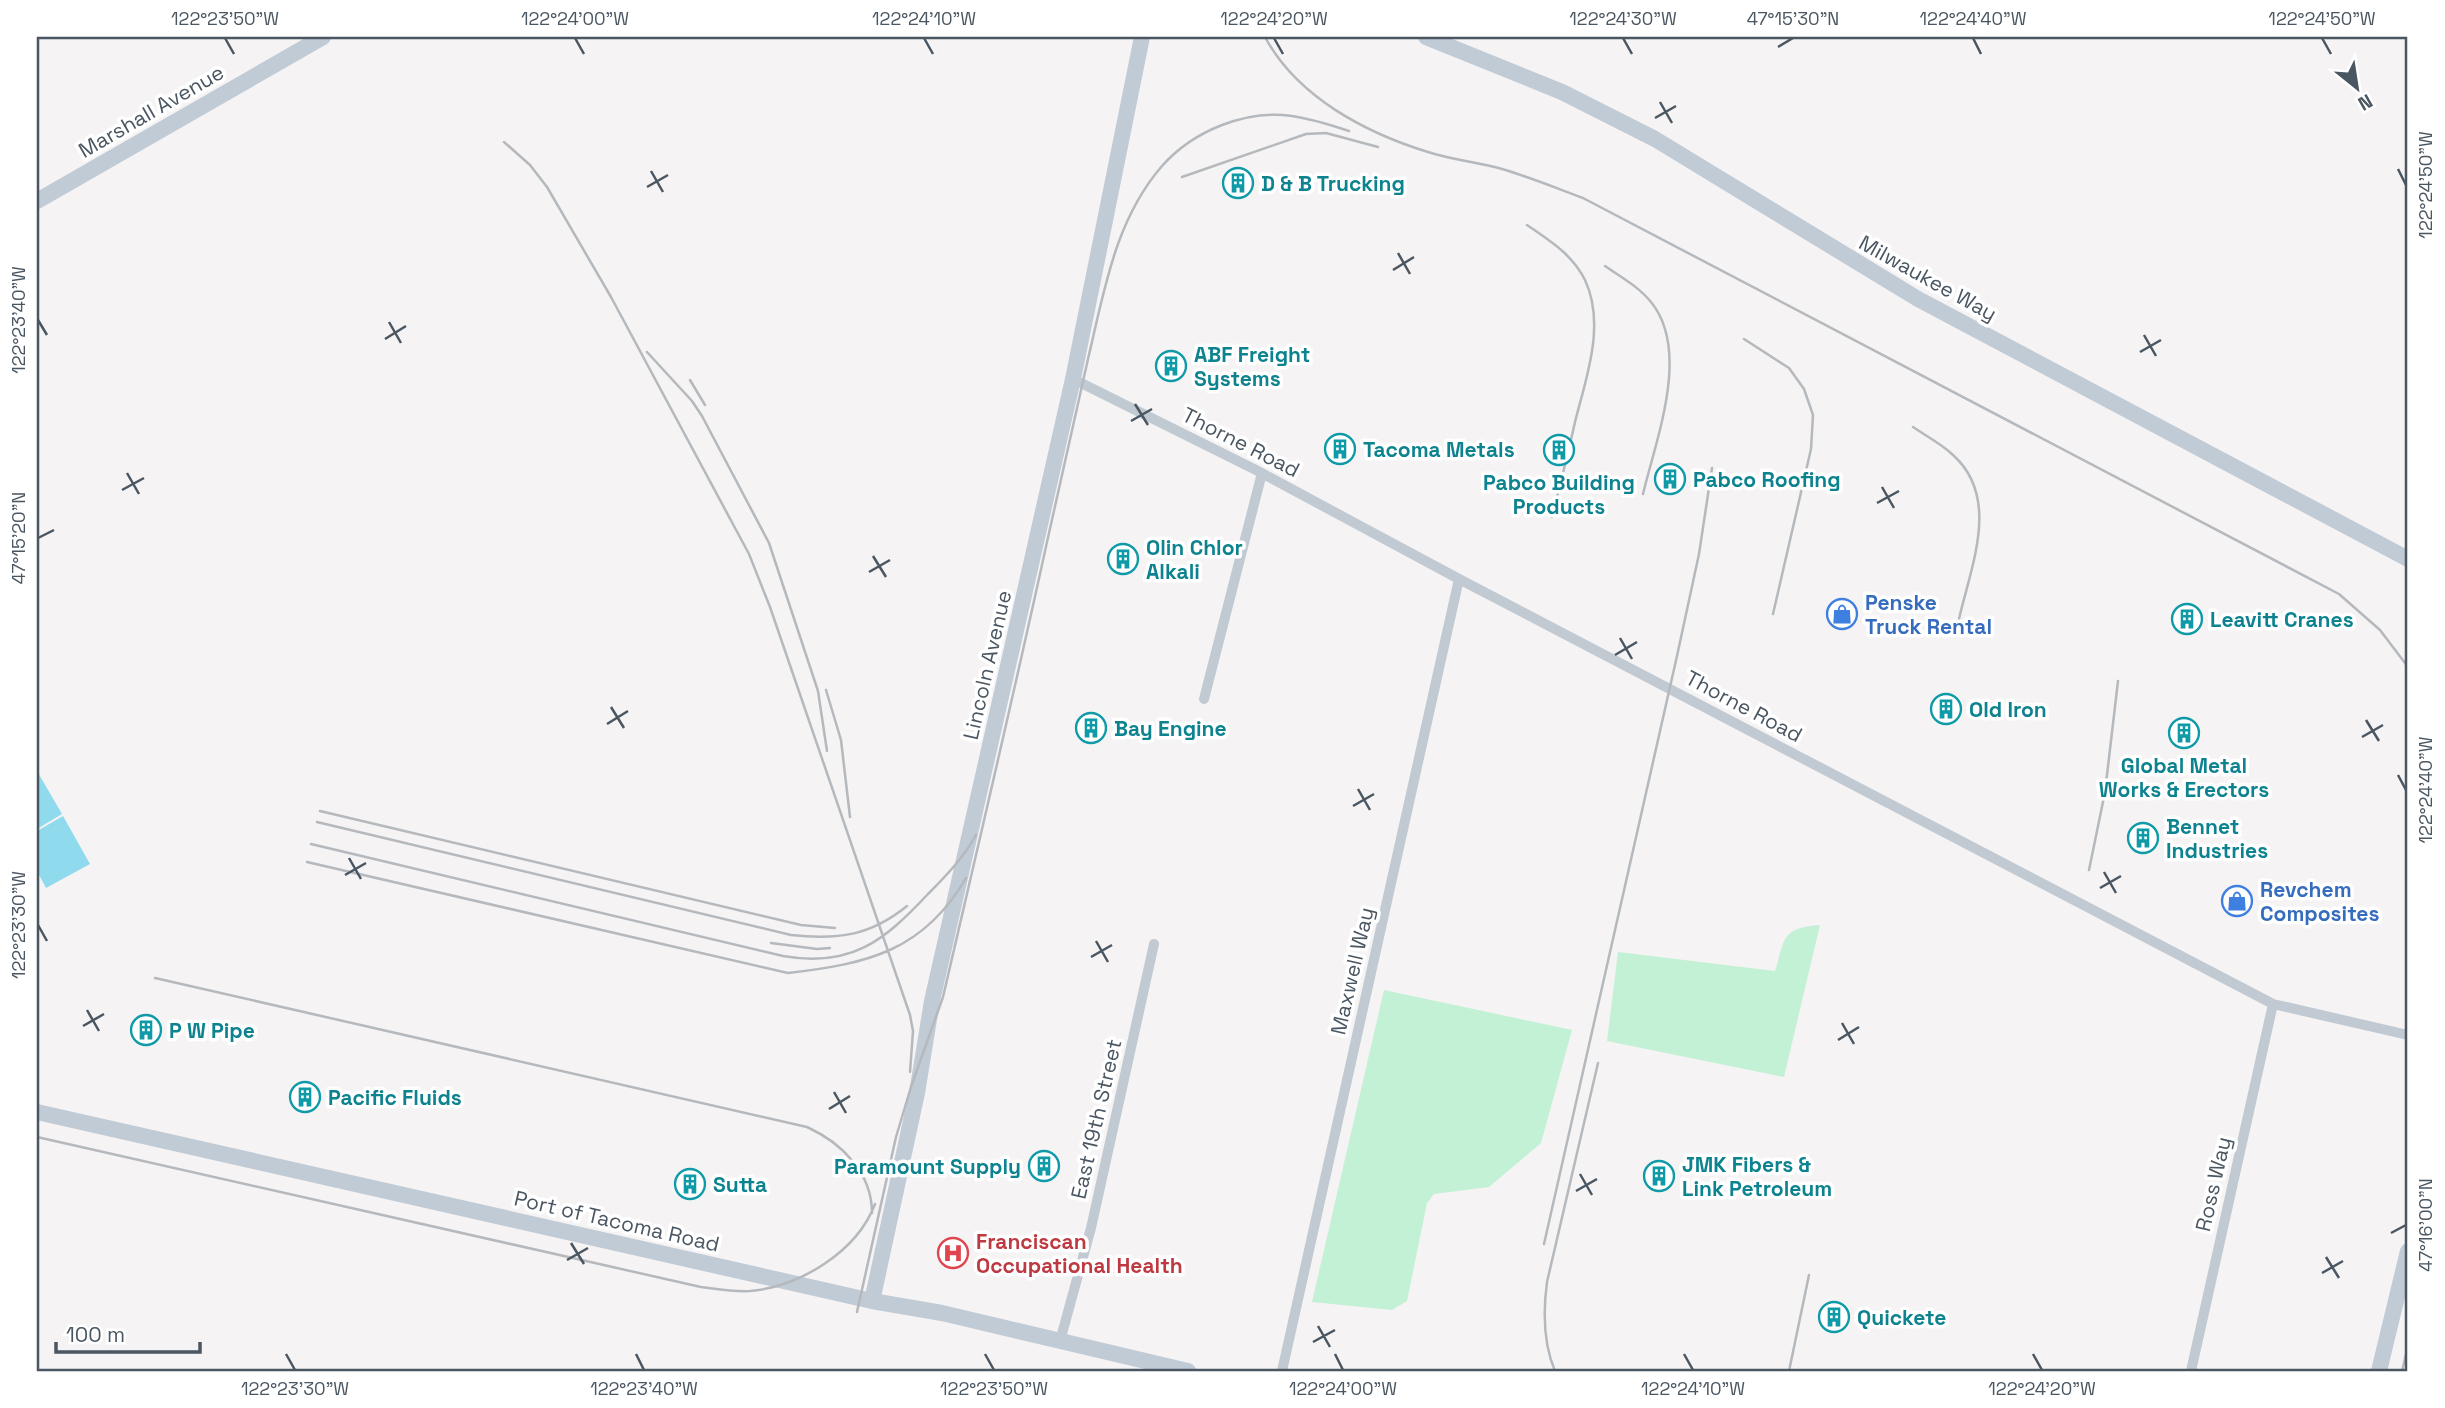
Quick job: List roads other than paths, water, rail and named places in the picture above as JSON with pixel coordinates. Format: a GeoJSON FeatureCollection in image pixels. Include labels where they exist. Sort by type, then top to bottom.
{"type":"FeatureCollection","features":[{"type":"Feature","properties":{"kind":"street","name":"Marshall Avenue"},"geometry":{"type":"LineString","coordinates":[[37,201],[323,37]]}},
{"type":"Feature","properties":{"kind":"street","name":"Lincoln Avenue"},"geometry":{"type":"LineString","coordinates":[[872,1301],[918,1093],[932,1001],[1073,379],[1142,37]]}},
{"type":"Feature","properties":{"kind":"street","name":"Milwaukee Way"},"geometry":{"type":"LineString","coordinates":[[1426,37],[1562,92],[1655,139],[1918,299],[2408,559]]}},
{"type":"Feature","properties":{"kind":"street","name":"Thorne Road"},"geometry":{"type":"LineString","coordinates":[[1073,379],[1262,473],[1459,579],[2273,1004],[2408,1035]]}},
{"type":"Feature","properties":{"kind":"street"},"geometry":{"type":"LineString","coordinates":[[1204,699],[1262,473]]}},
{"type":"Feature","properties":{"kind":"street","name":"Maxwell Way"},"geometry":{"type":"LineString","coordinates":[[1282,1371],[1459,579]]}},
{"type":"Feature","properties":{"kind":"street","name":"East 19th Street"},"geometry":{"type":"LineString","coordinates":[[1060,1341],[1091,1228],[1154,944]]}},
{"type":"Feature","properties":{"kind":"street","name":"Ross Way"},"geometry":{"type":"LineString","coordinates":[[2191,1371],[2273,1004]]}},
{"type":"Feature","properties":{"kind":"street","name":"Port of Tacoma Road"},"geometry":{"type":"LineString","coordinates":[[37,1112],[872,1301],[942,1313],[1188,1371]]}},
{"type":"Feature","properties":{"kind":"street"},"geometry":{"type":"LineString","coordinates":[[2379,1371],[2408,1251]]}},
{"type":"Feature","properties":{"kind":"water"},"geometry":{"type":"Polygon","coordinates":[[[37,771],[62,814],[37,829],[37,771]]]}},
{"type":"Feature","properties":{"kind":"water"},"geometry":{"type":"Polygon","coordinates":[[[63,816],[90,864],[46,888],[37,871],[37,831],[63,816]]]}},
{"type":"Feature","properties":{"kind":"railway"},"geometry":{"type":"LineString","coordinates":[[1265,37],[1295,78],[1314,95],[1358,123],[1428,152],[1502,169],[1583,198],[2339,594],[2380,630],[2408,667]]}},
{"type":"Feature","properties":{"kind":"railway"},"geometry":{"type":"LineString","coordinates":[[857,1312],[896,1137],[943,997],[1100,308],[1122,233],[1146,187],[1162,166],[1189,142],[1221,125],[1257,116],[1274,115],[1307,119],[1349,131]]}},
{"type":"Feature","properties":{"kind":"railway"},"geometry":{"type":"LineString","coordinates":[[1182,177],[1306,134],[1326,133],[1378,147]]}},
{"type":"Feature","properties":{"kind":"railway"},"geometry":{"type":"LineString","coordinates":[[504,142],[530,165],[547,187],[611,297],[749,554],[770,607],[910,1015],[913,1031],[910,1072]]}},
{"type":"Feature","properties":{"kind":"railway"},"geometry":{"type":"LineString","coordinates":[[1527,225],[1560,249],[1580,271],[1591,297],[1594,315],[1589,370],[1552,517]]}},
{"type":"Feature","properties":{"kind":"railway"},"geometry":{"type":"LineString","coordinates":[[1605,266],[1651,302],[1663,322],[1668,345],[1667,396],[1643,494]]}},
{"type":"Feature","properties":{"kind":"railway"},"geometry":{"type":"LineString","coordinates":[[1744,339],[1789,368],[1804,389],[1813,415],[1811,449],[1773,614]]}},
{"type":"Feature","properties":{"kind":"railway"},"geometry":{"type":"LineString","coordinates":[[647,352],[692,401],[702,416],[769,543],[818,691],[827,751]]}},
{"type":"Feature","properties":{"kind":"railway"},"geometry":{"type":"LineString","coordinates":[[690,380],[705,405]]}},
{"type":"Feature","properties":{"kind":"railway"},"geometry":{"type":"LineString","coordinates":[[1913,427],[1953,455],[1968,472],[1976,491],[1978,533],[1959,619]]}},
{"type":"Feature","properties":{"kind":"railway"},"geometry":{"type":"LineString","coordinates":[[1544,1244],[1677,656],[1699,554],[1712,468]]}},
{"type":"Feature","properties":{"kind":"railway"},"geometry":{"type":"LineString","coordinates":[[2089,870],[2105,792],[2118,681]]}},
{"type":"Feature","properties":{"kind":"railway"},"geometry":{"type":"LineString","coordinates":[[826,690],[841,740],[850,817]]}},
{"type":"Feature","properties":{"kind":"railway"},"geometry":{"type":"LineString","coordinates":[[320,811],[801,925],[835,928]]}},
{"type":"Feature","properties":{"kind":"railway"},"geometry":{"type":"LineString","coordinates":[[317,822],[791,935],[824,937],[853,934],[880,924],[907,906]]}},
{"type":"Feature","properties":{"kind":"railway"},"geometry":{"type":"LineString","coordinates":[[311,844],[783,956],[807,959],[847,954],[881,937],[912,911],[941,880],[960,859],[976,835]]}},
{"type":"Feature","properties":{"kind":"railway"},"geometry":{"type":"LineString","coordinates":[[307,862],[788,973],[843,965],[891,950],[932,922],[950,903],[966,878]]}},
{"type":"Feature","properties":{"kind":"railway"},"geometry":{"type":"LineString","coordinates":[[771,943],[830,948]]}},
{"type":"Feature","properties":{"kind":"railway"},"geometry":{"type":"LineString","coordinates":[[155,978],[807,1127],[832,1142],[853,1161],[867,1185],[872,1213]]}},
{"type":"Feature","properties":{"kind":"railway"},"geometry":{"type":"LineString","coordinates":[[1555,1371],[1548,1350],[1545,1327],[1547,1282],[1598,1063]]}},
{"type":"Feature","properties":{"kind":"railway"},"geometry":{"type":"LineString","coordinates":[[37,1137],[701,1287],[731,1291],[769,1288],[824,1264],[855,1237],[875,1204]]}},
{"type":"Feature","properties":{"kind":"railway"},"geometry":{"type":"LineString","coordinates":[[1789,1371],[1809,1275]]}},
{"type":"Feature","properties":{"kind":"railway"},"geometry":{"type":"LineString","coordinates":[[2402,1371],[2408,1346]]}},
{"type":"Feature","properties":{"kind":"place","name":"D & B Trucking"},"geometry":{"type":"Point","coordinates":[1238,183]}},
{"type":"Feature","properties":{"kind":"place","name":"ABF Freight Systems"},"geometry":{"type":"Point","coordinates":[1171,366]}},
{"type":"Feature","properties":{"kind":"place","name":"Tacoma Metals"},"geometry":{"type":"Point","coordinates":[1340,449]}},
{"type":"Feature","properties":{"kind":"place","name":"Pabco Building Products"},"geometry":{"type":"Point","coordinates":[1559,450]}},
{"type":"Feature","properties":{"kind":"place","name":"Pabco Roofing"},"geometry":{"type":"Point","coordinates":[1670,479]}},
{"type":"Feature","properties":{"kind":"place","name":"Olin Chlor Alkali"},"geometry":{"type":"Point","coordinates":[1123,559]}},
{"type":"Feature","properties":{"kind":"place","name":"Penske Truck Rental"},"geometry":{"type":"Point","coordinates":[1842,614]}},
{"type":"Feature","properties":{"kind":"place","name":"Leavitt Cranes"},"geometry":{"type":"Point","coordinates":[2187,619]}},
{"type":"Feature","properties":{"kind":"place","name":"Old Iron"},"geometry":{"type":"Point","coordinates":[1946,709]}},
{"type":"Feature","properties":{"kind":"place","name":"Bay Engine"},"geometry":{"type":"Point","coordinates":[1091,728]}},
{"type":"Feature","properties":{"kind":"place","name":"Global Metal Works & Erectors"},"geometry":{"type":"Point","coordinates":[2184,733]}},
{"type":"Feature","properties":{"kind":"place","name":"Bennet Industries"},"geometry":{"type":"Point","coordinates":[2143,838]}},
{"type":"Feature","properties":{"kind":"place","name":"Revchem Composites"},"geometry":{"type":"Point","coordinates":[2237,901]}},
{"type":"Feature","properties":{"kind":"place","name":"P W Pipe"},"geometry":{"type":"Point","coordinates":[146,1030]}},
{"type":"Feature","properties":{"kind":"place","name":"Pacific Fluids"},"geometry":{"type":"Point","coordinates":[305,1097]}},
{"type":"Feature","properties":{"kind":"place","name":"Paramount Supply"},"geometry":{"type":"Point","coordinates":[1044,1166]}},
{"type":"Feature","properties":{"kind":"place","name":"JMK Fibers & Link Petroleum"},"geometry":{"type":"Point","coordinates":[1659,1176]}},
{"type":"Feature","properties":{"kind":"place","name":"Sutta"},"geometry":{"type":"Point","coordinates":[690,1184]}},
{"type":"Feature","properties":{"kind":"place","name":"Franciscan Occupational Health"},"geometry":{"type":"Point","coordinates":[953,1253]}},
{"type":"Feature","properties":{"kind":"place","name":"Quickete"},"geometry":{"type":"Point","coordinates":[1834,1317]}}]}
